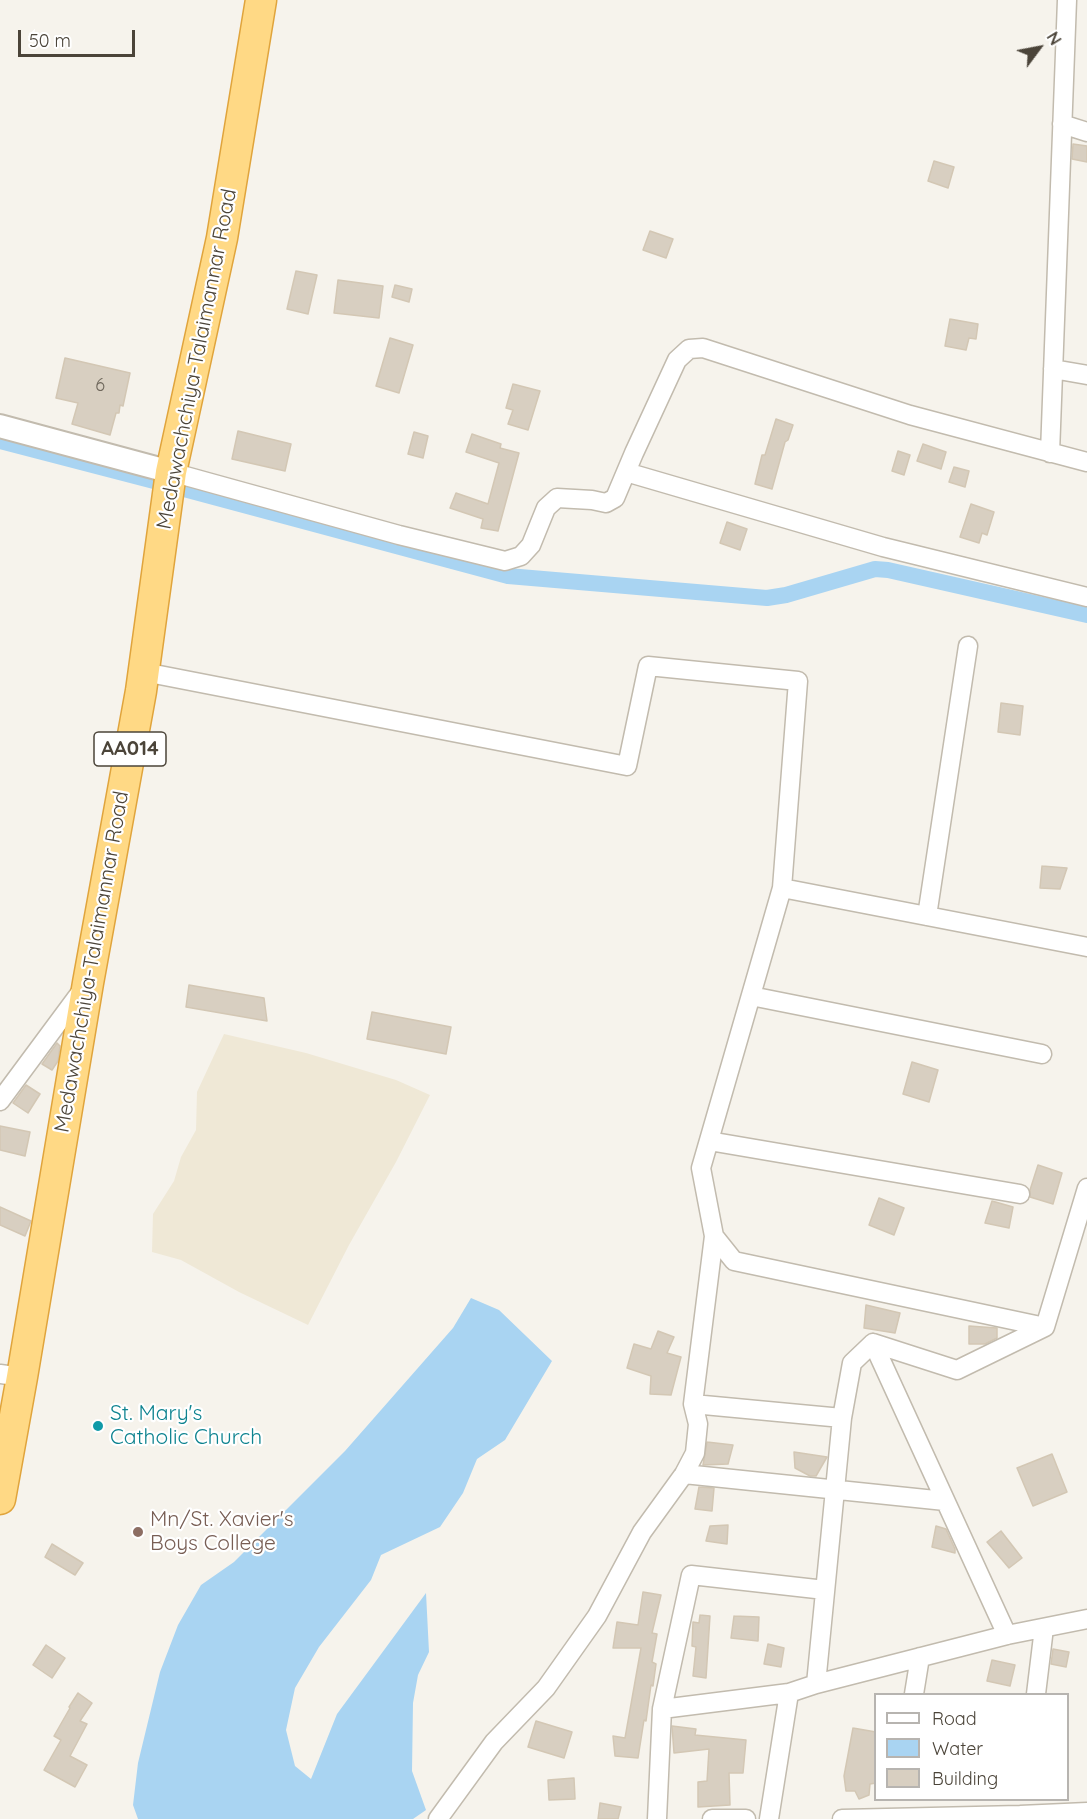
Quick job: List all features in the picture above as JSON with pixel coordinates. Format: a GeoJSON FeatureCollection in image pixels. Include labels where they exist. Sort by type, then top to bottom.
{"type":"FeatureCollection","features":[{"type":"Feature","properties":{"kind":"highway","name":"Medawachchiya-Talaimannar Road"},"geometry":{"type":"LineString","coordinates":[[0,1499],[11,1376],[88,983],[144,672],[171,472],[222,238],[261,0]]}},
{"type":"Feature","properties":{"kind":"street"},"geometry":{"type":"LineString","coordinates":[[1050,453],[1067,0]]}},
{"type":"Feature","properties":{"kind":"street"},"geometry":{"type":"LineString","coordinates":[[1062,124],[1087,132]]}},
{"type":"Feature","properties":{"kind":"street"},"geometry":{"type":"LineString","coordinates":[[0,426],[399,535],[505,561],[520,556],[531,545],[546,508],[557,498],[606,503],[615,498],[677,360],[689,349],[703,348],[910,415],[1087,462]]}},
{"type":"Feature","properties":{"kind":"street"},"geometry":{"type":"LineString","coordinates":[[1053,369],[1087,375]]}},
{"type":"Feature","properties":{"kind":"street"},"geometry":{"type":"LineString","coordinates":[[626,472],[883,547],[1087,597]]}},
{"type":"Feature","properties":{"kind":"street"},"geometry":{"type":"LineString","coordinates":[[927,916],[968,646]]}},
{"type":"Feature","properties":{"kind":"street"},"geometry":{"type":"LineString","coordinates":[[144,672],[627,766],[648,666],[798,681],[782,888],[701,1168],[714,1236],[693,1404],[698,1424],[694,1453],[684,1473],[642,1532],[597,1616],[546,1688],[494,1742],[438,1819]]}},
{"type":"Feature","properties":{"kind":"street"},"geometry":{"type":"LineString","coordinates":[[782,888],[1087,947]]}},
{"type":"Feature","properties":{"kind":"street"},"geometry":{"type":"LineString","coordinates":[[0,1101],[88,983]]}},
{"type":"Feature","properties":{"kind":"street"},"geometry":{"type":"LineString","coordinates":[[751,996],[1042,1054]]}},
{"type":"Feature","properties":{"kind":"street"},"geometry":{"type":"LineString","coordinates":[[709,1141],[1020,1194]]}},
{"type":"Feature","properties":{"kind":"street"},"geometry":{"type":"LineString","coordinates":[[873,1343],[957,1370],[1045,1327],[1087,1188]]}},
{"type":"Feature","properties":{"kind":"street"},"geometry":{"type":"LineString","coordinates":[[714,1236],[734,1261],[1045,1327]]}},
{"type":"Feature","properties":{"kind":"street"},"geometry":{"type":"LineString","coordinates":[[816,1684],[842,1418],[852,1363],[873,1343]]}},
{"type":"Feature","properties":{"kind":"street"},"geometry":{"type":"LineString","coordinates":[[873,1343],[1007,1635]]}},
{"type":"Feature","properties":{"kind":"street"},"geometry":{"type":"LineString","coordinates":[[693,1404],[842,1418]]}},
{"type":"Feature","properties":{"kind":"street"},"geometry":{"type":"LineString","coordinates":[[684,1473],[945,1501]]}},
{"type":"Feature","properties":{"kind":"street"},"geometry":{"type":"LineString","coordinates":[[657,1819],[662,1709],[691,1575],[825,1590]]}},
{"type":"Feature","properties":{"kind":"street"},"geometry":{"type":"LineString","coordinates":[[662,1709],[789,1693],[1007,1635],[1087,1619]]}},
{"type":"Feature","properties":{"kind":"street"},"geometry":{"type":"LineString","coordinates":[[1036,1693],[1044,1628]]}},
{"type":"Feature","properties":{"kind":"street"},"geometry":{"type":"LineString","coordinates":[[914,1693],[920,1657]]}},
{"type":"Feature","properties":{"kind":"street"},"geometry":{"type":"LineString","coordinates":[[769,1819],[789,1693]]}},
{"type":"Feature","properties":{"kind":"street"},"geometry":{"type":"LineString","coordinates":[[842,1819],[896,1809],[1021,1807],[1087,1812]]}},
{"type":"Feature","properties":{"kind":"street"},"geometry":{"type":"LineString","coordinates":[[712,1819],[746,1819]]}},
{"type":"Feature","properties":{"kind":"shaded area"},"geometry":{"type":"Polygon","coordinates":[[[224,1034],[306,1053],[396,1080],[430,1095],[308,1325],[239,1292],[181,1260],[152,1252],[153,1214],[174,1181],[181,1157],[196,1130],[197,1092],[224,1034]]]}},
{"type":"Feature","properties":{"kind":"water"},"geometry":{"type":"Polygon","coordinates":[[[471,1298],[499,1310],[552,1361],[505,1440],[477,1459],[463,1493],[440,1527],[381,1555],[371,1580],[319,1647],[295,1688],[286,1730],[295,1766],[311,1779],[337,1714],[426,1593],[429,1652],[418,1675],[413,1703],[412,1771],[426,1810],[413,1819],[138,1819],[133,1805],[138,1763],[160,1672],[178,1625],[201,1585],[234,1562],[345,1451],[453,1328],[471,1298]]]}},
{"type":"Feature","properties":{"kind":"building"},"geometry":{"type":"Polygon","coordinates":[[[1073,144],[1087,146],[1087,162],[1072,159],[1073,144]]]}},
{"type":"Feature","properties":{"kind":"building"},"geometry":{"type":"Polygon","coordinates":[[[934,161],[954,167],[948,188],[928,181],[934,161]]]}},
{"type":"Feature","properties":{"kind":"building"},"geometry":{"type":"Polygon","coordinates":[[[650,231],[673,239],[666,258],[643,250],[650,231]]]}},
{"type":"Feature","properties":{"kind":"building"},"geometry":{"type":"Polygon","coordinates":[[[296,271],[317,275],[308,314],[287,309],[296,271]]]}},
{"type":"Feature","properties":{"kind":"building"},"geometry":{"type":"Polygon","coordinates":[[[338,280],[383,286],[379,318],[334,313],[338,280]]]}},
{"type":"Feature","properties":{"kind":"building"},"geometry":{"type":"Polygon","coordinates":[[[395,285],[412,289],[409,302],[392,297],[395,285]]]}},
{"type":"Feature","properties":{"kind":"building"},"geometry":{"type":"Polygon","coordinates":[[[950,319],[978,324],[976,339],[969,338],[966,350],[945,346],[950,319]]]}},
{"type":"Feature","properties":{"kind":"building"},"geometry":{"type":"Polygon","coordinates":[[[390,338],[413,345],[399,393],[376,386],[390,338]]]}},
{"type":"Feature","properties":{"kind":"building"},"geometry":{"type":"Polygon","coordinates":[[[65,358],[130,373],[123,406],[120,405],[119,413],[116,413],[110,435],[72,424],[78,403],[56,398],[65,358]]]}},
{"type":"Feature","properties":{"kind":"building"},"geometry":{"type":"Polygon","coordinates":[[[513,384],[540,391],[528,430],[508,424],[513,410],[506,408],[513,384]]]}},
{"type":"Feature","properties":{"kind":"building"},"geometry":{"type":"Polygon","coordinates":[[[776,419],[793,425],[788,440],[785,442],[772,489],[755,484],[762,455],[765,455],[776,419]]]}},
{"type":"Feature","properties":{"kind":"building"},"geometry":{"type":"Polygon","coordinates":[[[238,431],[291,444],[285,471],[232,459],[238,431]]]}},
{"type":"Feature","properties":{"kind":"building"},"geometry":{"type":"Polygon","coordinates":[[[414,432],[428,436],[423,458],[408,454],[414,432]]]}},
{"type":"Feature","properties":{"kind":"building"},"geometry":{"type":"Polygon","coordinates":[[[472,434],[501,444],[500,448],[519,453],[498,531],[481,528],[483,519],[450,508],[456,493],[488,504],[499,463],[466,452],[472,434]]]}},
{"type":"Feature","properties":{"kind":"building"},"geometry":{"type":"Polygon","coordinates":[[[923,444],[946,452],[941,469],[917,461],[923,444]]]}},
{"type":"Feature","properties":{"kind":"building"},"geometry":{"type":"Polygon","coordinates":[[[898,451],[910,455],[904,475],[892,471],[898,451]]]}},
{"type":"Feature","properties":{"kind":"building"},"geometry":{"type":"Polygon","coordinates":[[[954,467],[969,471],[965,487],[949,482],[954,467]]]}},
{"type":"Feature","properties":{"kind":"building"},"geometry":{"type":"Polygon","coordinates":[[[971,504],[994,512],[987,535],[982,533],[979,543],[960,537],[971,504]]]}},
{"type":"Feature","properties":{"kind":"building"},"geometry":{"type":"Polygon","coordinates":[[[727,522],[747,529],[740,550],[720,543],[727,522]]]}},
{"type":"Feature","properties":{"kind":"building"},"geometry":{"type":"Polygon","coordinates":[[[1001,703],[1023,706],[1020,735],[998,732],[1001,703]]]}},
{"type":"Feature","properties":{"kind":"building"},"geometry":{"type":"Polygon","coordinates":[[[1042,866],[1067,868],[1060,889],[1040,888],[1042,866]]]}},
{"type":"Feature","properties":{"kind":"building"},"geometry":{"type":"Polygon","coordinates":[[[189,985],[264,998],[267,1021],[186,1007],[189,985]]]}},
{"type":"Feature","properties":{"kind":"building"},"geometry":{"type":"Polygon","coordinates":[[[372,1012],[451,1027],[446,1054],[367,1039],[372,1012]]]}},
{"type":"Feature","properties":{"kind":"building"},"geometry":{"type":"Polygon","coordinates":[[[57,1043],[60,1046],[58,1061],[52,1070],[42,1064],[57,1043]]]}},
{"type":"Feature","properties":{"kind":"building"},"geometry":{"type":"Polygon","coordinates":[[[912,1062],[938,1070],[929,1102],[903,1094],[912,1062]]]}},
{"type":"Feature","properties":{"kind":"building"},"geometry":{"type":"Polygon","coordinates":[[[26,1085],[40,1094],[28,1113],[13,1103],[26,1085]]]}},
{"type":"Feature","properties":{"kind":"building"},"geometry":{"type":"Polygon","coordinates":[[[0,1126],[30,1132],[25,1156],[0,1150],[0,1126]]]}},
{"type":"Feature","properties":{"kind":"building"},"geometry":{"type":"Polygon","coordinates":[[[1038,1165],[1062,1173],[1053,1204],[1030,1197],[1038,1165]]]}},
{"type":"Feature","properties":{"kind":"building"},"geometry":{"type":"Polygon","coordinates":[[[879,1198],[904,1208],[894,1235],[869,1225],[879,1198]]]}},
{"type":"Feature","properties":{"kind":"building"},"geometry":{"type":"Polygon","coordinates":[[[992,1201],[1013,1207],[1009,1228],[985,1223],[992,1201]]]}},
{"type":"Feature","properties":{"kind":"building"},"geometry":{"type":"Polygon","coordinates":[[[0,1207],[31,1221],[25,1236],[0,1225],[0,1207]]]}},
{"type":"Feature","properties":{"kind":"building"},"geometry":{"type":"Polygon","coordinates":[[[866,1305],[900,1313],[895,1333],[864,1328],[866,1305]]]}},
{"type":"Feature","properties":{"kind":"building"},"geometry":{"type":"Polygon","coordinates":[[[969,1326],[997,1328],[997,1338],[985,1344],[969,1344],[969,1326]]]}},
{"type":"Feature","properties":{"kind":"building"},"geometry":{"type":"Polygon","coordinates":[[[658,1331],[674,1337],[667,1353],[681,1357],[671,1395],[650,1394],[651,1376],[627,1368],[634,1344],[651,1349],[658,1331]]]}},
{"type":"Feature","properties":{"kind":"building"},"geometry":{"type":"Polygon","coordinates":[[[707,1442],[733,1445],[728,1464],[703,1465],[707,1442]]]}},
{"type":"Feature","properties":{"kind":"building"},"geometry":{"type":"Polygon","coordinates":[[[794,1452],[827,1457],[816,1476],[810,1476],[795,1468],[794,1452]]]}},
{"type":"Feature","properties":{"kind":"building"},"geometry":{"type":"Polygon","coordinates":[[[1052,1454],[1067,1492],[1033,1506],[1017,1468],[1052,1454]]]}},
{"type":"Feature","properties":{"kind":"building"},"geometry":{"type":"Polygon","coordinates":[[[699,1487],[714,1488],[712,1511],[695,1509],[699,1487]]]}},
{"type":"Feature","properties":{"kind":"building"},"geometry":{"type":"Polygon","coordinates":[[[728,1525],[727,1544],[706,1541],[710,1526],[728,1525]]]}},
{"type":"Feature","properties":{"kind":"building"},"geometry":{"type":"Polygon","coordinates":[[[936,1526],[946,1529],[955,1553],[932,1547],[936,1526]]]}},
{"type":"Feature","properties":{"kind":"building"},"geometry":{"type":"Polygon","coordinates":[[[1001,1531],[1022,1558],[1009,1568],[987,1542],[1001,1531]]]}},
{"type":"Feature","properties":{"kind":"building"},"geometry":{"type":"Polygon","coordinates":[[[52,1544],[83,1563],[75,1575],[45,1557],[52,1544]]]}},
{"type":"Feature","properties":{"kind":"building"},"geometry":{"type":"Polygon","coordinates":[[[643,1592],[661,1595],[652,1633],[657,1634],[652,1662],[656,1664],[653,1686],[651,1685],[638,1758],[615,1756],[613,1736],[625,1738],[641,1648],[613,1648],[617,1622],[638,1625],[643,1592]]]}},
{"type":"Feature","properties":{"kind":"building"},"geometry":{"type":"Polygon","coordinates":[[[700,1615],[710,1616],[706,1678],[693,1676],[696,1647],[692,1646],[693,1622],[699,1623],[700,1615]]]}},
{"type":"Feature","properties":{"kind":"building"},"geometry":{"type":"Polygon","coordinates":[[[734,1616],[759,1617],[758,1641],[731,1638],[734,1616]]]}},
{"type":"Feature","properties":{"kind":"building"},"geometry":{"type":"Polygon","coordinates":[[[768,1644],[784,1648],[781,1667],[764,1664],[768,1644]]]}},
{"type":"Feature","properties":{"kind":"building"},"geometry":{"type":"Polygon","coordinates":[[[46,1645],[65,1658],[52,1678],[33,1665],[46,1645]]]}},
{"type":"Feature","properties":{"kind":"building"},"geometry":{"type":"Polygon","coordinates":[[[1053,1649],[1069,1652],[1066,1667],[1051,1664],[1053,1649]]]}},
{"type":"Feature","properties":{"kind":"building"},"geometry":{"type":"Polygon","coordinates":[[[992,1660],[1015,1665],[1010,1686],[987,1681],[992,1660]]]}},
{"type":"Feature","properties":{"kind":"building"},"geometry":{"type":"Polygon","coordinates":[[[78,1693],[92,1703],[80,1721],[87,1724],[70,1756],[87,1765],[75,1787],[44,1770],[61,1740],[54,1736],[78,1693]]]}},
{"type":"Feature","properties":{"kind":"building"},"geometry":{"type":"Polygon","coordinates":[[[536,1721],[572,1732],[564,1758],[528,1747],[536,1721]]]}},
{"type":"Feature","properties":{"kind":"building"},"geometry":{"type":"Polygon","coordinates":[[[672,1726],[696,1729],[695,1735],[746,1740],[743,1773],[729,1773],[730,1805],[698,1807],[698,1782],[707,1781],[709,1749],[674,1753],[672,1726]]]}},
{"type":"Feature","properties":{"kind":"building"},"geometry":{"type":"Polygon","coordinates":[[[853,1728],[874,1732],[874,1783],[870,1784],[869,1795],[859,1799],[855,1791],[846,1791],[844,1776],[853,1728]]]}},
{"type":"Feature","properties":{"kind":"building"},"geometry":{"type":"Polygon","coordinates":[[[574,1778],[575,1799],[549,1800],[548,1780],[574,1778]]]}},
{"type":"Feature","properties":{"kind":"building"},"geometry":{"type":"Polygon","coordinates":[[[600,1803],[621,1807],[618,1819],[598,1819],[600,1803]]]}},
{"type":"Feature","properties":{"kind":"waterway"},"geometry":{"type":"LineString","coordinates":[[0,441],[154,481]]}},
{"type":"Feature","properties":{"kind":"waterway"},"geometry":{"type":"LineString","coordinates":[[184,489],[508,576],[767,598],[786,595],[875,569],[1087,615]]}},
{"type":"Feature","properties":{"kind":"place","name":"St. Mary's Catholic Church"},"geometry":{"type":"Point","coordinates":[98,1426]}},
{"type":"Feature","properties":{"kind":"place","name":"Mn/St. Xavier's Boys College"},"geometry":{"type":"Point","coordinates":[138,1532]}}]}
